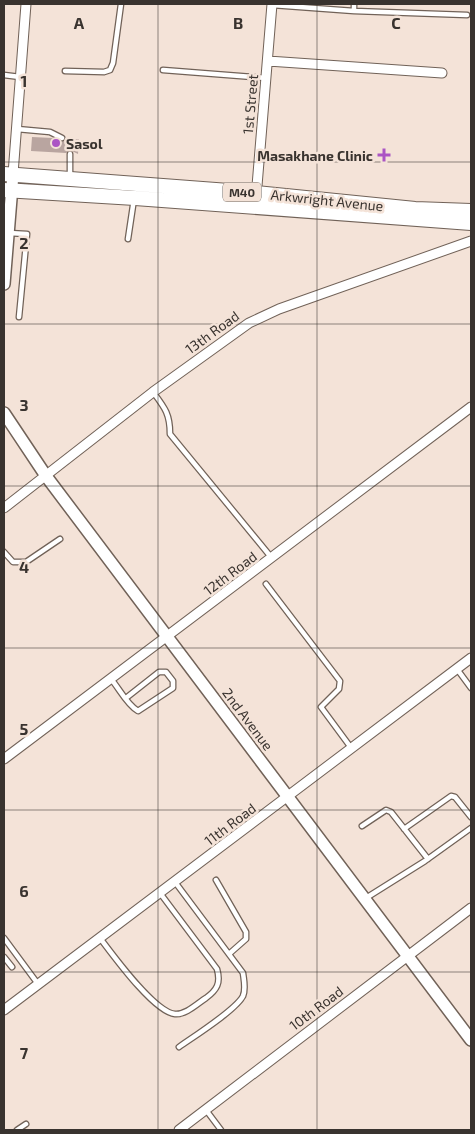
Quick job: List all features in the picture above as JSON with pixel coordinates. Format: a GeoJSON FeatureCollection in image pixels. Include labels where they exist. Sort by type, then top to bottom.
{"type":"FeatureCollection","features":[{"type":"Feature","properties":{"kind":"main road","name":"Arkwright Avenue"},"geometry":{"type":"LineString","coordinates":[[8,174],[70,179],[471,224]]}},
{"type":"Feature","properties":{"kind":"main road","name":"Arkwright Avenue"},"geometry":{"type":"LineString","coordinates":[[8,191],[135,198],[256,200],[471,211]]}},
{"type":"Feature","properties":{"kind":"street"},"geometry":{"type":"LineString","coordinates":[[4,284],[8,233],[8,174],[17,129],[26,4]]}},
{"type":"Feature","properties":{"kind":"street","name":"1st Street"},"geometry":{"type":"LineString","coordinates":[[256,200],[272,4]]}},
{"type":"Feature","properties":{"kind":"street"},"geometry":{"type":"LineString","coordinates":[[268,61],[442,73]]}},
{"type":"Feature","properties":{"kind":"street","name":"13th Road"},"geometry":{"type":"LineString","coordinates":[[4,508],[153,392],[263,315],[470,241]]}},
{"type":"Feature","properties":{"kind":"street","name":"12th Road"},"geometry":{"type":"LineString","coordinates":[[4,759],[471,407]]}},
{"type":"Feature","properties":{"kind":"street","name":"2nd Avenue"},"geometry":{"type":"LineString","coordinates":[[4,413],[46,476],[409,955],[471,1040]]}},
{"type":"Feature","properties":{"kind":"street","name":"11th Road"},"geometry":{"type":"LineString","coordinates":[[4,1010],[471,658]]}},
{"type":"Feature","properties":{"kind":"street","name":"10th Road"},"geometry":{"type":"LineString","coordinates":[[178,1130],[471,908]]}},
{"type":"Feature","properties":{"kind":"lane"},"geometry":{"type":"LineString","coordinates":[[65,71],[104,72],[110,70],[113,63],[121,4]]}},
{"type":"Feature","properties":{"kind":"lane"},"geometry":{"type":"LineString","coordinates":[[272,4],[354,11],[466,15]]}},
{"type":"Feature","properties":{"kind":"lane"},"geometry":{"type":"LineString","coordinates":[[354,4],[354,11]]}},
{"type":"Feature","properties":{"kind":"lane"},"geometry":{"type":"LineString","coordinates":[[162,70],[266,78]]}},
{"type":"Feature","properties":{"kind":"lane"},"geometry":{"type":"LineString","coordinates":[[4,75],[21,77]]}},
{"type":"Feature","properties":{"kind":"lane"},"geometry":{"type":"LineString","coordinates":[[17,129],[50,132],[62,138]]}},
{"type":"Feature","properties":{"kind":"lane"},"geometry":{"type":"LineString","coordinates":[[70,154],[70,179]]}},
{"type":"Feature","properties":{"kind":"lane"},"geometry":{"type":"LineString","coordinates":[[128,239],[135,198]]}},
{"type":"Feature","properties":{"kind":"lane"},"geometry":{"type":"LineString","coordinates":[[8,233],[27,234],[19,317]]}},
{"type":"Feature","properties":{"kind":"lane"},"geometry":{"type":"LineString","coordinates":[[153,392],[167,411],[170,421],[170,434],[272,558]]}},
{"type":"Feature","properties":{"kind":"lane"},"geometry":{"type":"LineString","coordinates":[[4,552],[14,562],[26,562],[60,539]]}},
{"type":"Feature","properties":{"kind":"lane"},"geometry":{"type":"LineString","coordinates":[[266,584],[340,681],[339,689],[321,707],[352,749]]}},
{"type":"Feature","properties":{"kind":"lane"},"geometry":{"type":"LineString","coordinates":[[457,669],[471,688]]}},
{"type":"Feature","properties":{"kind":"lane"},"geometry":{"type":"LineString","coordinates":[[111,679],[134,709],[143,710],[173,688],[173,681],[166,672],[159,672],[126,698]]}},
{"type":"Feature","properties":{"kind":"lane"},"geometry":{"type":"LineString","coordinates":[[404,830],[451,796],[455,797],[471,817]]}},
{"type":"Feature","properties":{"kind":"lane"},"geometry":{"type":"LineString","coordinates":[[362,826],[386,810],[390,812],[428,859]]}},
{"type":"Feature","properties":{"kind":"lane"},"geometry":{"type":"LineString","coordinates":[[365,898],[428,859],[471,828]]}},
{"type":"Feature","properties":{"kind":"lane"},"geometry":{"type":"LineString","coordinates":[[216,880],[246,932],[246,939],[229,954]]}},
{"type":"Feature","properties":{"kind":"lane"},"geometry":{"type":"LineString","coordinates":[[175,882],[243,973],[244,992],[238,1003],[179,1047]]}},
{"type":"Feature","properties":{"kind":"lane"},"geometry":{"type":"LineString","coordinates":[[100,938],[134,984],[172,1014],[186,1011],[215,992],[220,978],[218,970],[160,893]]}},
{"type":"Feature","properties":{"kind":"lane"},"geometry":{"type":"LineString","coordinates":[[4,938],[38,984]]}},
{"type":"Feature","properties":{"kind":"lane"},"geometry":{"type":"LineString","coordinates":[[4,957],[12,967]]}},
{"type":"Feature","properties":{"kind":"lane"},"geometry":{"type":"LineString","coordinates":[[206,1110],[221,1130]]}},
{"type":"Feature","properties":{"kind":"lane"},"geometry":{"type":"LineString","coordinates":[[18,1130],[26,1124]]}},
{"type":"Feature","properties":{"kind":"building"},"geometry":{"type":"Polygon","coordinates":[[[32,137],[53,138],[62,142],[66,139],[79,139],[78,154],[70,150],[66,153],[31,151],[32,137]]]}},
{"type":"Feature","properties":{"kind":"place","name":"Sasol"},"geometry":{"type":"Point","coordinates":[56,143]}},
{"type":"Feature","properties":{"kind":"place","name":"Masakhane Clinic"},"geometry":{"type":"Point","coordinates":[384,155]}}]}
